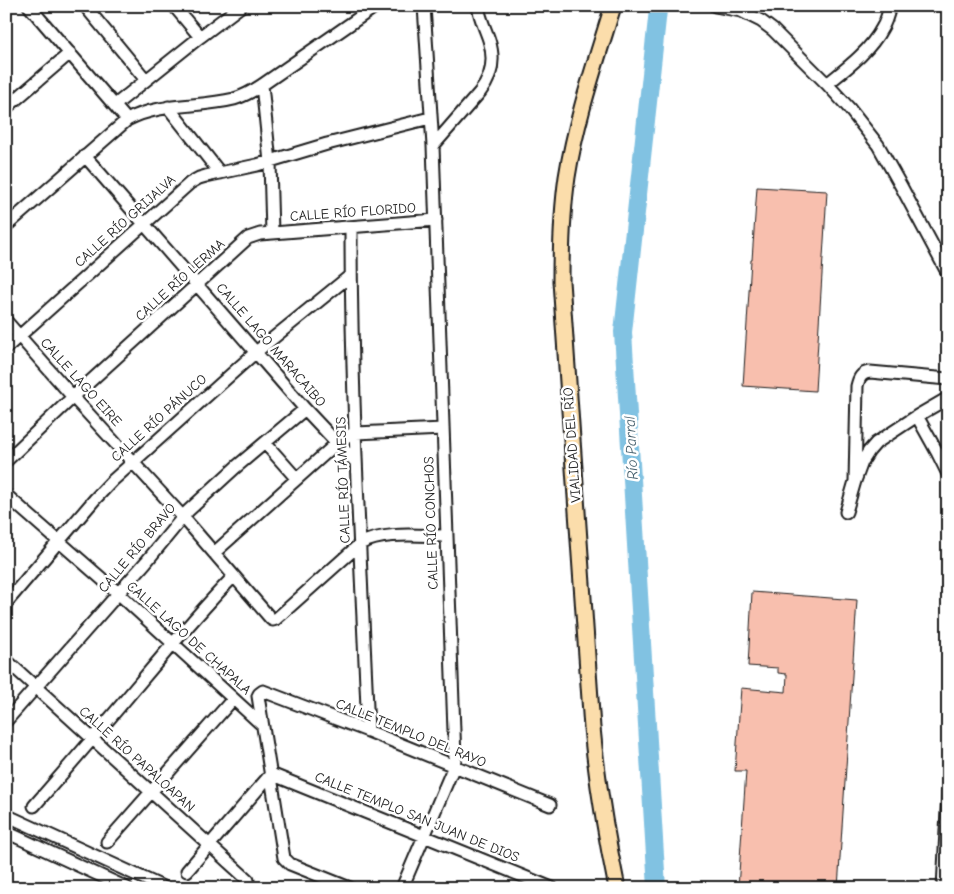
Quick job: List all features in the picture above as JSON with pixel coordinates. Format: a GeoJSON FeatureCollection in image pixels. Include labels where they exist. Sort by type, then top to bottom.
{"type":"FeatureCollection","features":[{"type":"Feature","properties":{"kind":"main road","name":"VIALIDAD DEL RÍO"},"geometry":{"type":"LineString","coordinates":[[613,6],[583,107],[567,177],[561,242],[561,281],[596,774],[617,888]]}},
{"type":"Feature","properties":{"kind":"street"},"geometry":{"type":"LineString","coordinates":[[29,6],[126,120]]}},
{"type":"Feature","properties":{"kind":"street"},"geometry":{"type":"LineString","coordinates":[[85,6],[146,80]]}},
{"type":"Feature","properties":{"kind":"street"},"geometry":{"type":"LineString","coordinates":[[174,6],[200,37]]}},
{"type":"Feature","properties":{"kind":"street"},"geometry":{"type":"LineString","coordinates":[[115,105],[241,6]]}},
{"type":"Feature","properties":{"kind":"street"},"geometry":{"type":"LineString","coordinates":[[6,226],[126,120],[143,112],[168,107],[224,101],[250,93],[376,6]]}},
{"type":"Feature","properties":{"kind":"street","name":"CALLE RÍO CONCHOS"},"geometry":{"type":"LineString","coordinates":[[402,888],[425,837],[455,760],[433,146],[424,6]]}},
{"type":"Feature","properties":{"kind":"street"},"geometry":{"type":"LineString","coordinates":[[433,146],[480,92],[489,77],[492,53],[489,39],[479,17],[478,6]]}},
{"type":"Feature","properties":{"kind":"street"},"geometry":{"type":"LineString","coordinates":[[715,6],[741,9],[773,30],[853,112],[878,145],[947,268]]}},
{"type":"Feature","properties":{"kind":"street"},"geometry":{"type":"LineString","coordinates":[[827,84],[875,40],[883,27],[890,6]]}},
{"type":"Feature","properties":{"kind":"street"},"geometry":{"type":"LineString","coordinates":[[6,108],[70,53]]}},
{"type":"Feature","properties":{"kind":"street"},"geometry":{"type":"LineString","coordinates":[[262,86],[270,162],[272,233]]}},
{"type":"Feature","properties":{"kind":"street"},"geometry":{"type":"LineString","coordinates":[[168,107],[220,173]]}},
{"type":"Feature","properties":{"kind":"street","name":"CALLE RÍO GRIJALVA"},"geometry":{"type":"LineString","coordinates":[[6,348],[190,183],[199,178],[270,162],[327,144],[430,118]]}},
{"type":"Feature","properties":{"kind":"street","name":"CALLE LAGO MARACAIBO"},"geometry":{"type":"LineString","coordinates":[[85,156],[305,409],[356,462]]}},
{"type":"Feature","properties":{"kind":"street","name":"CALLE RÍO FLORIDO"},"geometry":{"type":"LineString","coordinates":[[272,233],[436,220]]}},
{"type":"Feature","properties":{"kind":"street","name":"CALLE RÍO TÁMESIS"},"geometry":{"type":"LineString","coordinates":[[351,227],[356,462],[368,731]]}},
{"type":"Feature","properties":{"kind":"street","name":"CALLE RÍO LERMA"},"geometry":{"type":"LineString","coordinates":[[6,461],[73,397],[248,238],[272,233]]}},
{"type":"Feature","properties":{"kind":"street","name":"CALLE RÍO PÁNUCO"},"geometry":{"type":"LineString","coordinates":[[6,603],[112,481],[256,352],[351,275]]}},
{"type":"Feature","properties":{"kind":"street","name":"CALLE LAGO EIRE"},"geometry":{"type":"LineString","coordinates":[[6,321],[273,620],[360,544]]}},
{"type":"Feature","properties":{"kind":"street"},"geometry":{"type":"LineString","coordinates":[[855,481],[857,386],[861,375],[870,372],[948,379]]}},
{"type":"Feature","properties":{"kind":"street"},"geometry":{"type":"LineString","coordinates":[[846,512],[862,462],[876,443],[948,398]]}},
{"type":"Feature","properties":{"kind":"street","name":"CALLE RÍO BRAVO"},"geometry":{"type":"LineString","coordinates":[[6,721],[182,517],[264,443],[305,409]]}},
{"type":"Feature","properties":{"kind":"street"},"geometry":{"type":"LineString","coordinates":[[917,416],[948,474]]}},
{"type":"Feature","properties":{"kind":"street"},"geometry":{"type":"LineString","coordinates":[[214,553],[337,443],[349,435],[356,433],[443,429]]}},
{"type":"Feature","properties":{"kind":"street"},"geometry":{"type":"LineString","coordinates":[[264,443],[297,479]]}},
{"type":"Feature","properties":{"kind":"street","name":"CALLE LAGO DE CHAPALA"},"geometry":{"type":"LineString","coordinates":[[6,495],[118,593],[262,725]]}},
{"type":"Feature","properties":{"kind":"street"},"geometry":{"type":"LineString","coordinates":[[360,544],[376,537],[447,536]]}},
{"type":"Feature","properties":{"kind":"street"},"geometry":{"type":"LineString","coordinates":[[34,806],[93,739],[172,643],[234,576]]}},
{"type":"Feature","properties":{"kind":"street","name":"CALLE RÍO PAPALOAPAN"},"geometry":{"type":"LineString","coordinates":[[6,660],[248,880]]}},
{"type":"Feature","properties":{"kind":"street","name":"CALLE TEMPLO DEL RAYO"},"geometry":{"type":"LineString","coordinates":[[261,692],[265,691],[368,731],[550,805]]}},
{"type":"Feature","properties":{"kind":"street","name":"CALLE LAGO DE CHAPALA"},"geometry":{"type":"LineString","coordinates":[[261,692],[258,696],[262,725],[284,858],[290,864],[350,888]]}},
{"type":"Feature","properties":{"kind":"street"},"geometry":{"type":"LineString","coordinates":[[107,842],[233,699]]}},
{"type":"Feature","properties":{"kind":"street"},"geometry":{"type":"LineString","coordinates":[[187,871],[271,774]]}},
{"type":"Feature","properties":{"kind":"street","name":"CALLE TEMPLO SAN JUAN DE DIOS"},"geometry":{"type":"LineString","coordinates":[[271,774],[552,888]]}},
{"type":"Feature","properties":{"kind":"street"},"geometry":{"type":"LineString","coordinates":[[943,888],[948,792]]}},
{"type":"Feature","properties":{"kind":"street"},"geometry":{"type":"LineString","coordinates":[[6,815],[165,888]]}},
{"type":"Feature","properties":{"kind":"street"},"geometry":{"type":"LineString","coordinates":[[6,832],[128,888]]}},
{"type":"Feature","properties":{"kind":"building"},"geometry":{"type":"Polygon","coordinates":[[[757,187],[827,191],[815,391],[743,386],[757,187]]]}},
{"type":"Feature","properties":{"kind":"building"},"geometry":{"type":"Polygon","coordinates":[[[752,592],[857,600],[838,888],[738,888],[746,771],[735,771],[741,688],[786,692],[787,674],[778,673],[778,668],[748,666],[752,592]]]}},
{"type":"Feature","properties":{"kind":"waterway","name":"Río Parral"},"geometry":{"type":"LineString","coordinates":[[657,888],[623,332],[658,10]]}}]}
